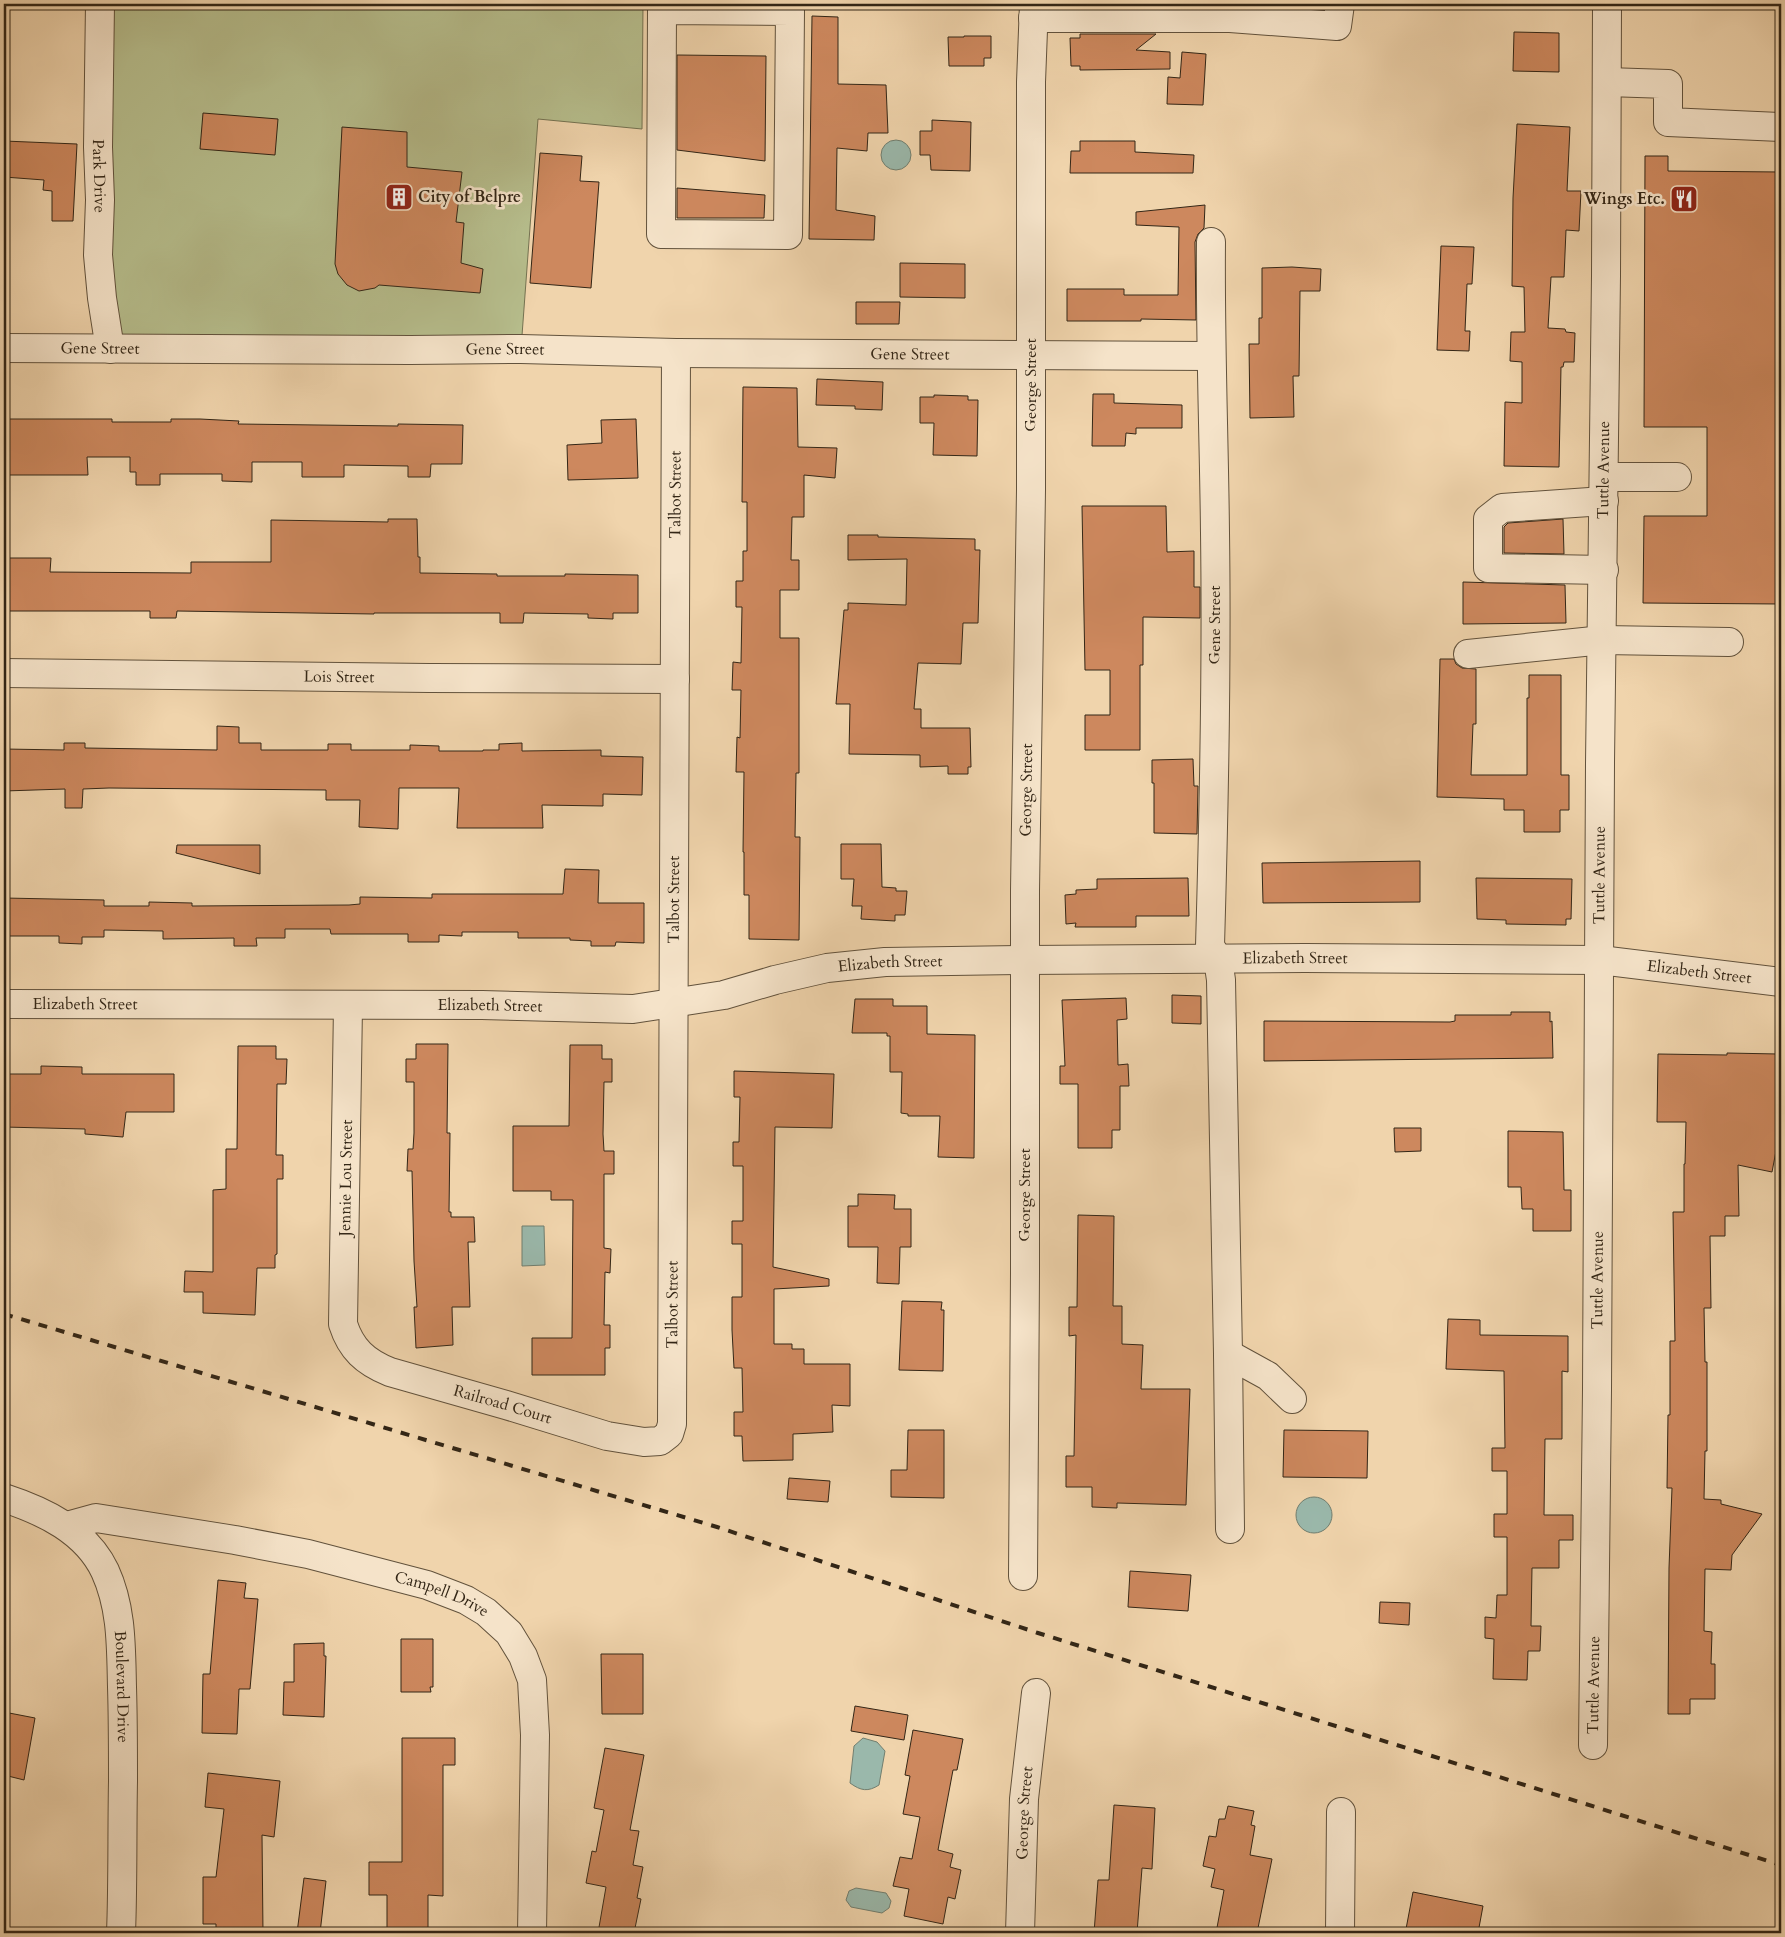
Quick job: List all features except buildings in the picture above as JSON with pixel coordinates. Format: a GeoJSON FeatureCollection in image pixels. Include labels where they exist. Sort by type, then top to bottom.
{"type":"FeatureCollection","features":[{"type":"Feature","properties":{"kind":"street","name":"Park Drive"},"geometry":{"type":"LineString","coordinates":[[100,4],[98,147],[100,200],[98,255],[110,349]]}},
{"type":"Feature","properties":{"kind":"street"},"geometry":{"type":"LineString","coordinates":[[1034,11],[1120,11],[1338,26],[1340,4]]}},
{"type":"Feature","properties":{"kind":"street","name":"Tuttle Avenue"},"geometry":{"type":"LineString","coordinates":[[1593,1745],[1600,759],[1604,570],[1607,4]]}},
{"type":"Feature","properties":{"kind":"street"},"geometry":{"type":"LineString","coordinates":[[701,7],[790,11],[788,235],[661,234],[662,10],[701,7]]}},
{"type":"Feature","properties":{"kind":"street","name":"George Street"},"geometry":{"type":"LineString","coordinates":[[1022,1576],[1025,891],[1031,490],[1031,88],[1034,11]]}},
{"type":"Feature","properties":{"kind":"street"},"geometry":{"type":"LineString","coordinates":[[1606,82],[1668,84],[1668,122],[1781,127]]}},
{"type":"Feature","properties":{"kind":"street"},"geometry":{"type":"LineString","coordinates":[[1210,356],[1211,242]]}},
{"type":"Feature","properties":{"kind":"street","name":"Gene Street"},"geometry":{"type":"LineString","coordinates":[[4,348],[521,349],[1030,356],[1210,356],[1215,533],[1210,946],[1218,959],[1221,990],[1230,1530]]}},
{"type":"Feature","properties":{"kind":"street","name":"Talbot Street"},"geometry":{"type":"LineString","coordinates":[[660,1441],[669,1434],[672,1424],[676,352]]}},
{"type":"Feature","properties":{"kind":"street"},"geometry":{"type":"LineString","coordinates":[[1604,570],[1488,568],[1488,519],[1502,508],[1676,478]]}},
{"type":"Feature","properties":{"kind":"street"},"geometry":{"type":"LineString","coordinates":[[1468,654],[1603,640],[1729,642]]}},
{"type":"Feature","properties":{"kind":"street","name":"Lois Street"},"geometry":{"type":"LineString","coordinates":[[4,673],[429,678],[675,678]]}},
{"type":"Feature","properties":{"kind":"street","name":"Elizabeth Street"},"geometry":{"type":"LineString","coordinates":[[4,1004],[482,1005],[633,1008],[724,995],[775,980],[827,968],[885,962],[1026,960],[1600,960],[1781,982]]}},
{"type":"Feature","properties":{"kind":"street","name":"Jennie Lou Street"},"geometry":{"type":"LineString","coordinates":[[348,1006],[343,1324],[347,1337],[354,1348]]}},
{"type":"Feature","properties":{"kind":"street","name":"Railroad Court"},"geometry":{"type":"LineString","coordinates":[[354,1348],[372,1365],[390,1372],[607,1436],[644,1442],[660,1441]]}},
{"type":"Feature","properties":{"kind":"street"},"geometry":{"type":"LineString","coordinates":[[1228,1354],[1268,1376],[1292,1399]]}},
{"type":"Feature","properties":{"kind":"street","name":"Boulevard Drive"},"geometry":{"type":"LineString","coordinates":[[4,1498],[34,1508],[67,1526],[88,1547],[104,1570],[114,1595],[121,1632],[123,1739],[121,1933]]}},
{"type":"Feature","properties":{"kind":"street","name":"Campell Drive"},"geometry":{"type":"LineString","coordinates":[[67,1526],[96,1518],[235,1540],[308,1554],[427,1585],[466,1600],[486,1612],[509,1633],[523,1656],[532,1680],[535,1735],[532,1933]]}},
{"type":"Feature","properties":{"kind":"street","name":"George Street"},"geometry":{"type":"LineString","coordinates":[[1020,1933],[1024,1799],[1036,1693]]}},
{"type":"Feature","properties":{"kind":"street"},"geometry":{"type":"LineString","coordinates":[[1340,1933],[1341,1812]]}},
{"type":"Feature","properties":{"kind":"green space"},"geometry":{"type":"Polygon","coordinates":[[[100,4],[643,4],[642,129],[538,119],[521,349],[110,349],[100,4]]]}},
{"type":"Feature","properties":{"kind":"shaded area"},"geometry":{"type":"Polygon","coordinates":[[[896,140],[907,144],[911,155],[907,166],[896,170],[885,166],[881,155],[885,144],[896,140]]]}},
{"type":"Feature","properties":{"kind":"shaded area"},"geometry":{"type":"Polygon","coordinates":[[[522,1226],[544,1226],[545,1265],[522,1266],[522,1226]]]}},
{"type":"Feature","properties":{"kind":"shaded area"},"geometry":{"type":"Polygon","coordinates":[[[1314,1497],[1326,1503],[1332,1515],[1326,1527],[1314,1533],[1302,1527],[1296,1515],[1302,1503],[1314,1497]]]}},
{"type":"Feature","properties":{"kind":"shaded area"},"geometry":{"type":"Polygon","coordinates":[[[863,1738],[877,1742],[885,1751],[879,1785],[868,1790],[858,1788],[850,1783],[854,1746],[863,1738]]]}},
{"type":"Feature","properties":{"kind":"shaded area"},"geometry":{"type":"Polygon","coordinates":[[[856,1888],[886,1893],[891,1901],[889,1908],[882,1913],[851,1907],[846,1900],[849,1891],[856,1888]]]}},
{"type":"Feature","properties":{"kind":"railway"},"geometry":{"type":"LineString","coordinates":[[4,1314],[717,1527],[1038,1633],[1781,1865]]}},
{"type":"Feature","properties":{"kind":"place","name":"City of Belpre"},"geometry":{"type":"Point","coordinates":[399,197]}},
{"type":"Feature","properties":{"kind":"place","name":"Wings Etc."},"geometry":{"type":"Point","coordinates":[1684,199]}}]}
